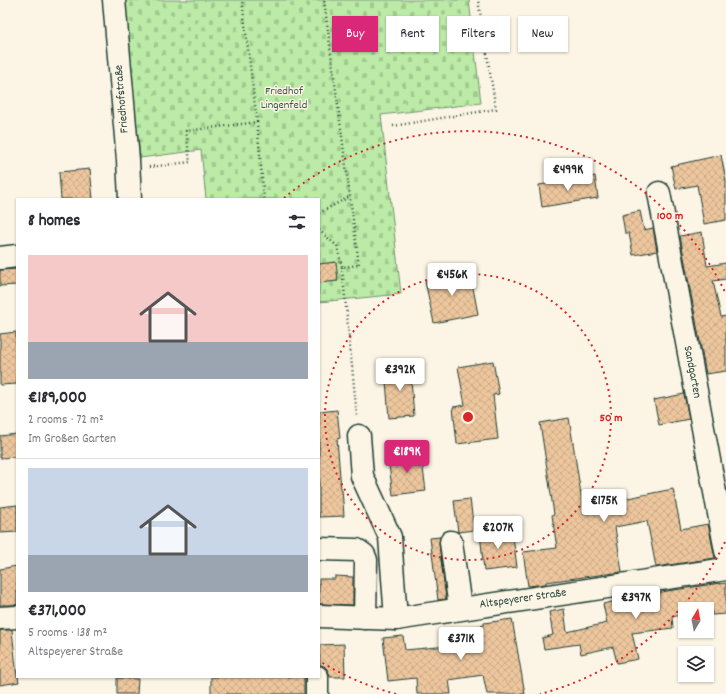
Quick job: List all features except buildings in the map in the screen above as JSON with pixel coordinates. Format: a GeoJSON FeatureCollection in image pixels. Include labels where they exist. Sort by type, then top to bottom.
{"type":"FeatureCollection","features":[{"type":"Feature","properties":{"kind":"street","name":"Friedhofstraße"},"geometry":{"type":"LineString","coordinates":[[114,0],[130,198]]}},
{"type":"Feature","properties":{"kind":"street","name":"Sandgarten"},"geometry":{"type":"LineString","coordinates":[[659,193],[726,551]]}},
{"type":"Feature","properties":{"kind":"street"},"geometry":{"type":"LineString","coordinates":[[0,258],[16,256]]}},
{"type":"Feature","properties":{"kind":"street"},"geometry":{"type":"LineString","coordinates":[[359,436],[362,476],[390,536],[396,619]]}},
{"type":"Feature","properties":{"kind":"street"},"geometry":{"type":"LineString","coordinates":[[451,542],[460,608]]}},
{"type":"Feature","properties":{"kind":"street"},"geometry":{"type":"LineString","coordinates":[[320,549],[357,550],[364,555],[366,560],[365,618]]}},
{"type":"Feature","properties":{"kind":"street","name":"Altspeyerer Straße"},"geometry":{"type":"LineString","coordinates":[[320,616],[396,619],[460,608],[726,569]]}},
{"type":"Feature","properties":{"kind":"street"},"geometry":{"type":"LineString","coordinates":[[0,618],[16,617]]}},
{"type":"Feature","properties":{"kind":"street"},"geometry":{"type":"LineString","coordinates":[[317,678],[317,694]]}},
{"type":"Feature","properties":{"kind":"path"},"geometry":{"type":"LineString","coordinates":[[242,0],[257,122],[264,198]]}},
{"type":"Feature","properties":{"kind":"path"},"geometry":{"type":"LineString","coordinates":[[324,0],[359,265],[342,267]]}},
{"type":"Feature","properties":{"kind":"path"},"geometry":{"type":"LineString","coordinates":[[392,126],[496,110],[478,0]]}},
{"type":"Feature","properties":{"kind":"path"},"geometry":{"type":"LineString","coordinates":[[128,165],[190,162],[186,131],[257,122]]}},
{"type":"Feature","properties":{"kind":"path"},"geometry":{"type":"LineString","coordinates":[[320,212],[349,197]]}},
{"type":"Feature","properties":{"kind":"path"},"geometry":{"type":"LineString","coordinates":[[320,231],[337,246],[342,267],[359,436]]}},
{"type":"Feature","properties":{"kind":"green space","name":"Friedhof Lingenfeld"},"geometry":{"type":"Polygon","coordinates":[[[124,0],[469,0],[471,16],[447,16],[447,52],[475,52],[481,103],[381,115],[401,294],[320,302],[320,198],[206,198],[201,150],[140,158],[124,0]]]}}]}
